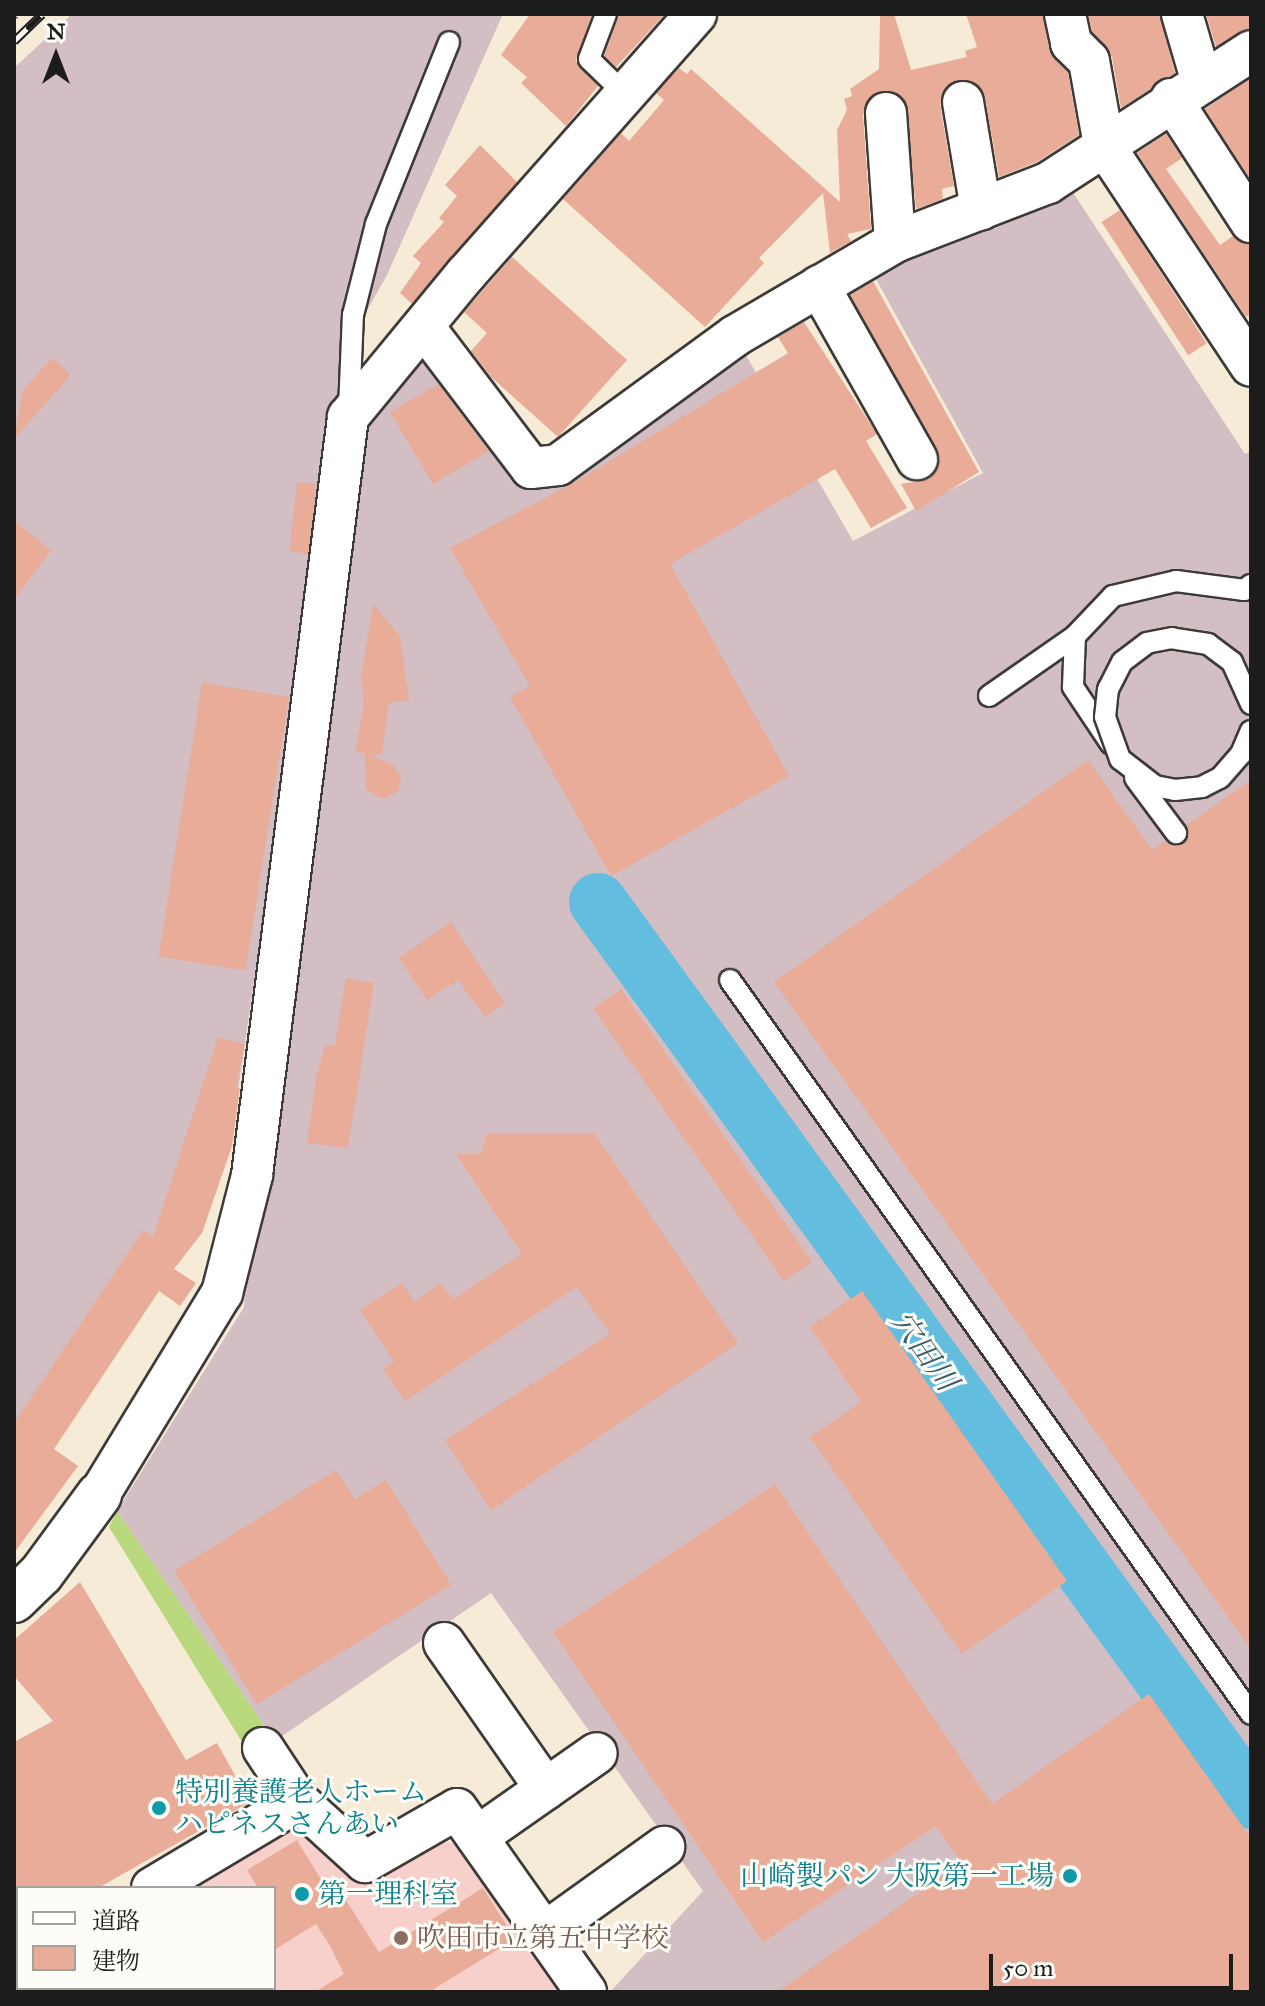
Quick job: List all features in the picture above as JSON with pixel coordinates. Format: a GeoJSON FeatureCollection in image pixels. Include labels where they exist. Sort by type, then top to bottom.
{"type":"FeatureCollection","features":[{"type":"Feature","properties":{"kind":"street"},"geometry":{"type":"LineString","coordinates":[[14,1600],[41,1574],[99,1495],[222,1293],[252,1175],[348,417],[696,14]]}},
{"type":"Feature","properties":{"kind":"street"},"geometry":{"type":"LineString","coordinates":[[1065,14],[1071,43],[1089,61],[1104,145],[1251,366]]}},
{"type":"Feature","properties":{"kind":"street"},"geometry":{"type":"LineString","coordinates":[[1182,14],[1186,89],[1251,222]]}},
{"type":"Feature","properties":{"kind":"street"},"geometry":{"type":"LineString","coordinates":[[424,327],[531,468],[558,465],[735,336],[895,242],[1048,183],[1186,89],[1251,51]]}},
{"type":"Feature","properties":{"kind":"street"},"geometry":{"type":"LineString","coordinates":[[963,102],[981,209]]}},
{"type":"Feature","properties":{"kind":"street"},"geometry":{"type":"LineString","coordinates":[[886,113],[895,242]]}},
{"type":"Feature","properties":{"kind":"street"},"geometry":{"type":"LineString","coordinates":[[819,286],[899,447]]}},
{"type":"Feature","properties":{"kind":"street"},"geometry":{"type":"LineString","coordinates":[[444,1643],[546,1789]]}},
{"type":"Feature","properties":{"kind":"street"},"geometry":{"type":"LineString","coordinates":[[263,1748],[298,1801],[365,1862],[457,1809],[586,1992]]}},
{"type":"Feature","properties":{"kind":"street"},"geometry":{"type":"LineString","coordinates":[[477,1837],[597,1753]]}},
{"type":"Feature","properties":{"kind":"street"},"geometry":{"type":"LineString","coordinates":[[155,1886],[298,1801]]}},
{"type":"Feature","properties":{"kind":"street"},"geometry":{"type":"LineString","coordinates":[[544,1933],[664,1847]]}},
{"type":"Feature","properties":{"kind":"lane"},"geometry":{"type":"LineString","coordinates":[[606,14],[589,59],[625,94]]}},
{"type":"Feature","properties":{"kind":"lane"},"geometry":{"type":"LineString","coordinates":[[348,417],[353,315],[376,224],[449,42]]}},
{"type":"Feature","properties":{"kind":"lane"},"geometry":{"type":"LineString","coordinates":[[989,696],[1075,636],[1113,596],[1176,581],[1244,590],[1251,585]]}},
{"type":"Feature","properties":{"kind":"lane"},"geometry":{"type":"LineString","coordinates":[[1075,636],[1073,687],[1091,714],[1100,727],[1109,740],[1118,755],[1136,773],[1173,786],[1200,784],[1226,768],[1248,729],[1246,684],[1231,660],[1195,637],[1159,637],[1133,649],[1112,674],[1103,716],[1105,730],[1109,742],[1119,758],[1137,775],[1154,784],[1173,789],[1200,786],[1219,777],[1239,753],[1251,723]]}},
{"type":"Feature","properties":{"kind":"lane"},"geometry":{"type":"LineString","coordinates":[[1251,702],[1232,662],[1208,644],[1172,638],[1147,643],[1122,662],[1108,689],[1105,717],[1120,759],[1155,786],[1175,790],[1202,787],[1220,778],[1241,754],[1251,731]]}},
{"type":"Feature","properties":{"kind":"lane"},"geometry":{"type":"LineString","coordinates":[[1176,833],[1112,746],[1106,719],[1114,677],[1123,663],[1148,645],[1196,641],[1233,663],[1251,702]]}},
{"type":"Feature","properties":{"kind":"lane"},"geometry":{"type":"LineString","coordinates":[[730,980],[1251,1714]]}},
{"type":"Feature","properties":{"kind":"shaded area"},"geometry":{"type":"Polygon","coordinates":[[[72,14],[503,14],[387,275],[344,351],[231,1141],[14,1497],[14,68],[72,14]]]}},
{"type":"Feature","properties":{"kind":"shaded area"},"geometry":{"type":"Polygon","coordinates":[[[1070,188],[1245,454],[1251,451],[1251,1782],[604,895],[589,905],[1251,1817],[1251,1992],[610,1992],[703,1891],[491,1593],[275,1741],[117,1511],[244,1307],[252,1175],[348,417],[424,327],[531,468],[735,336],[853,541],[983,473],[871,270],[1070,188]]]}},
{"type":"Feature","properties":{"kind":"shaded area","name":"吹田市立第五中学校"},"geometry":{"type":"Polygon","coordinates":[[[302,1816],[368,1883],[424,1839],[464,1844],[566,1992],[179,1992],[178,1990],[276,1990],[276,1886],[183,1886],[302,1816]]]}},
{"type":"Feature","properties":{"kind":"green space"},"geometry":{"type":"Polygon","coordinates":[[[117,1511],[275,1741],[250,1755],[109,1527],[117,1511]]]}},
{"type":"Feature","properties":{"kind":"building"},"geometry":{"type":"Polygon","coordinates":[[[530,14],[592,14],[576,61],[598,86],[566,126],[521,83],[527,77],[501,55],[530,14]]]}},
{"type":"Feature","properties":{"kind":"building"},"geometry":{"type":"Polygon","coordinates":[[[619,14],[665,14],[616,67],[604,56],[619,14]]]}},
{"type":"Feature","properties":{"kind":"building"},"geometry":{"type":"Polygon","coordinates":[[[880,14],[894,14],[911,70],[967,57],[965,51],[977,47],[966,14],[1043,14],[1049,48],[1068,72],[1079,135],[1037,162],[999,177],[985,97],[972,81],[958,80],[948,85],[940,105],[954,186],[942,189],[943,199],[916,209],[905,101],[895,92],[874,94],[863,115],[871,229],[847,234],[851,241],[830,253],[823,193],[759,258],[764,263],[705,327],[563,199],[621,133],[629,141],[664,100],[656,93],[679,68],[687,74],[691,69],[840,202],[837,130],[847,110],[844,99],[852,96],[850,89],[879,69],[880,14]]]}},
{"type":"Feature","properties":{"kind":"building"},"geometry":{"type":"Polygon","coordinates":[[[1088,14],[1160,14],[1175,73],[1121,108],[1112,57],[1092,32],[1088,14]]]}},
{"type":"Feature","properties":{"kind":"building"},"geometry":{"type":"Polygon","coordinates":[[[1206,14],[1250,14],[1251,28],[1216,47],[1206,14]]]}},
{"type":"Feature","properties":{"kind":"building"},"geometry":{"type":"Polygon","coordinates":[[[1251,78],[1251,180],[1205,109],[1251,78]]]}},
{"type":"Feature","properties":{"kind":"building"},"geometry":{"type":"Polygon","coordinates":[[[1166,134],[1182,158],[1166,169],[1220,245],[1233,236],[1251,245],[1251,314],[1246,317],[1137,153],[1166,134]]]}},
{"type":"Feature","properties":{"kind":"building"},"geometry":{"type":"Polygon","coordinates":[[[480,145],[517,182],[412,304],[400,293],[421,263],[413,256],[444,222],[439,218],[457,196],[445,185],[480,145]]]}},
{"type":"Feature","properties":{"kind":"building"},"geometry":{"type":"Polygon","coordinates":[[[1120,210],[1207,343],[1188,355],[1102,222],[1120,210]]]}},
{"type":"Feature","properties":{"kind":"building"},"geometry":{"type":"Polygon","coordinates":[[[512,257],[627,360],[558,437],[491,377],[471,351],[487,333],[464,312],[512,257]]]}},
{"type":"Feature","properties":{"kind":"building"},"geometry":{"type":"Polygon","coordinates":[[[873,281],[979,472],[916,511],[901,484],[929,479],[940,458],[850,295],[873,281]]]}},
{"type":"Feature","properties":{"kind":"building"},"geometry":{"type":"Polygon","coordinates":[[[804,322],[877,434],[866,441],[907,508],[871,528],[835,469],[670,564],[789,776],[611,876],[510,697],[530,686],[450,548],[572,484],[788,353],[778,337],[804,322]]]}},
{"type":"Feature","properties":{"kind":"building"},"geometry":{"type":"Polygon","coordinates":[[[52,358],[71,375],[14,439],[23,390],[52,358]]]}},
{"type":"Feature","properties":{"kind":"building"},"geometry":{"type":"Polygon","coordinates":[[[438,384],[489,451],[433,484],[390,412],[438,384]]]}},
{"type":"Feature","properties":{"kind":"building"},"geometry":{"type":"Polygon","coordinates":[[[297,482],[316,484],[309,554],[290,552],[297,482]]]}},
{"type":"Feature","properties":{"kind":"building"},"geometry":{"type":"Polygon","coordinates":[[[14,521],[51,550],[14,600],[14,521]]]}},
{"type":"Feature","properties":{"kind":"building"},"geometry":{"type":"Polygon","coordinates":[[[373,604],[400,636],[409,700],[389,703],[382,755],[370,754],[394,766],[401,776],[398,792],[382,799],[366,790],[365,753],[356,752],[364,700],[361,676],[373,604]]]}},
{"type":"Feature","properties":{"kind":"building"},"geometry":{"type":"Polygon","coordinates":[[[202,683],[289,697],[246,970],[159,957],[202,683]]]}},
{"type":"Feature","properties":{"kind":"building"},"geometry":{"type":"Polygon","coordinates":[[[1088,760],[1152,850],[1165,841],[1183,844],[1187,825],[1251,780],[1251,1649],[774,982],[1088,760]]]}},
{"type":"Feature","properties":{"kind":"building"},"geometry":{"type":"Polygon","coordinates":[[[451,922],[505,1003],[485,1017],[458,980],[427,1000],[399,958],[451,922]]]}},
{"type":"Feature","properties":{"kind":"building"},"geometry":{"type":"Polygon","coordinates":[[[346,978],[374,983],[348,1148],[307,1143],[316,1078],[325,1045],[335,1046],[346,978]]]}},
{"type":"Feature","properties":{"kind":"building"},"geometry":{"type":"Polygon","coordinates":[[[621,989],[812,1262],[784,1281],[593,1009],[621,989]]]}},
{"type":"Feature","properties":{"kind":"building"},"geometry":{"type":"Polygon","coordinates":[[[218,1037],[245,1044],[236,1087],[240,1088],[232,1146],[202,1233],[174,1269],[196,1283],[180,1306],[159,1291],[54,1449],[78,1466],[14,1553],[14,1423],[143,1230],[153,1237],[218,1037]]]}},
{"type":"Feature","properties":{"kind":"building"},"geometry":{"type":"Polygon","coordinates":[[[487,1133],[594,1133],[738,1343],[491,1510],[445,1440],[610,1334],[577,1287],[405,1401],[383,1369],[394,1362],[360,1310],[402,1283],[415,1302],[440,1283],[453,1299],[522,1254],[456,1154],[481,1154],[487,1133]]]}},
{"type":"Feature","properties":{"kind":"building"},"geometry":{"type":"Polygon","coordinates":[[[862,1291],[1067,1581],[962,1654],[810,1437],[861,1402],[810,1327],[862,1291]]]}},
{"type":"Feature","properties":{"kind":"building"},"geometry":{"type":"Polygon","coordinates":[[[336,1470],[355,1499],[386,1480],[451,1585],[257,1704],[174,1571],[336,1470]]]}},
{"type":"Feature","properties":{"kind":"building"},"geometry":{"type":"Polygon","coordinates":[[[775,1484],[992,1804],[1149,1694],[1251,1838],[1251,1992],[777,1992],[962,1863],[936,1826],[763,1942],[553,1632],[775,1484]]]}},
{"type":"Feature","properties":{"kind":"building","name":"特別養護老人ホーム ハピネスさんあい"},"geometry":{"type":"Polygon","coordinates":[[[80,1582],[186,1760],[217,1743],[250,1802],[102,1886],[14,1888],[14,1742],[53,1721],[14,1676],[14,1640],[80,1582]]]}},
{"type":"Feature","properties":{"kind":"building"},"geometry":{"type":"Polygon","coordinates":[[[297,1840],[331,1896],[340,1891],[379,1952],[483,1888],[515,1939],[429,1992],[315,1992],[344,1974],[330,1946],[316,1924],[276,1949],[276,1886],[257,1886],[247,1870],[297,1840]]]}},
{"type":"Feature","properties":{"kind":"waterway","name":"穴田川"},"geometry":{"type":"LineString","coordinates":[[598,902],[1251,1800]]}},
{"type":"Feature","properties":{"kind":"railway"},"geometry":{"type":"LineString","coordinates":[[14,41],[42,14]]}},
{"type":"Feature","properties":{"kind":"place","name":"特別養護老人ホーム ハピネスさんあい"},"geometry":{"type":"Point","coordinates":[159,1808]}},
{"type":"Feature","properties":{"kind":"place","name":"山崎製パン 大阪第一工場"},"geometry":{"type":"Point","coordinates":[1070,1876]}},
{"type":"Feature","properties":{"kind":"place","name":"第一理科室"},"geometry":{"type":"Point","coordinates":[302,1894]}},
{"type":"Feature","properties":{"kind":"place","name":"吹田市立第五中学校"},"geometry":{"type":"Point","coordinates":[401,1938]}}]}
